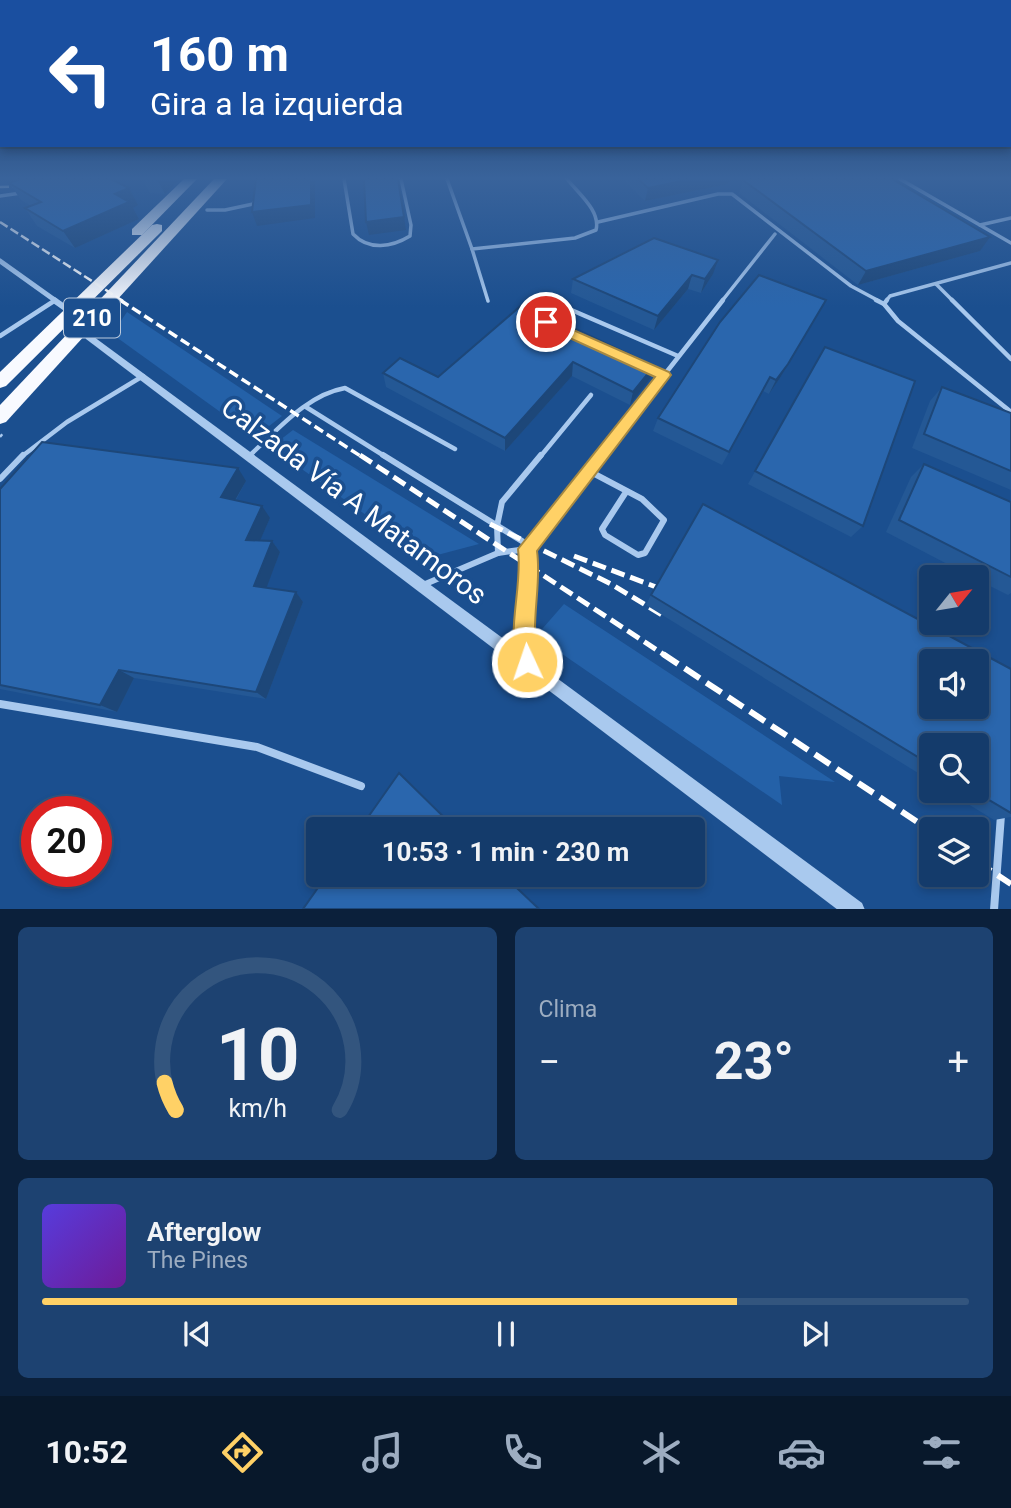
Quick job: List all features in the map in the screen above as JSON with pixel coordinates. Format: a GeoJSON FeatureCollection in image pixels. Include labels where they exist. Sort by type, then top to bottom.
{"type":"FeatureCollection","features":[{"type":"Feature","properties":{"kind":"highway"},"geometry":{"type":"LineString","coordinates":[[103,281],[116,257],[148,221]]}},
{"type":"Feature","properties":{"kind":"highway","name":"210"},"geometry":{"type":"LineString","coordinates":[[0,382],[103,281],[171,221]]}},
{"type":"Feature","properties":{"kind":"highway","name":"210"},"geometry":{"type":"LineString","coordinates":[[0,417],[172,221]]}},
{"type":"Feature","properties":{"kind":"highway"},"geometry":{"type":"LineString","coordinates":[[23,392],[55,371],[90,337],[196,221]]}},
{"type":"Feature","properties":{"kind":"street"},"geometry":{"type":"LineString","coordinates":[[0,261],[71,312]]}},
{"type":"Feature","properties":{"kind":"street","name":"Calzada Vía A Matamoros"},"geometry":{"type":"LineString","coordinates":[[90,337],[855,909]]}},
{"type":"Feature","properties":{"kind":"lane"},"geometry":{"type":"LineString","coordinates":[[351,221],[357,240],[375,246],[398,243],[410,236],[410,221]]}},
{"type":"Feature","properties":{"kind":"lane"},"geometry":{"type":"LineString","coordinates":[[462,221],[488,302]]}},
{"type":"Feature","properties":{"kind":"lane"},"geometry":{"type":"LineString","coordinates":[[767,221],[851,286],[884,304],[898,321],[1011,412]]}},
{"type":"Feature","properties":{"kind":"lane"},"geometry":{"type":"LineString","coordinates":[[974,221],[1011,243]]}},
{"type":"Feature","properties":{"kind":"lane"},"geometry":{"type":"LineString","coordinates":[[980,225],[996,221]]}},
{"type":"Feature","properties":{"kind":"lane"},"geometry":{"type":"LineString","coordinates":[[472,249],[575,238],[589,234],[596,229],[598,222]]}},
{"type":"Feature","properties":{"kind":"lane"},"geometry":{"type":"LineString","coordinates":[[527,662],[525,635],[529,547],[775,234]]}},
{"type":"Feature","properties":{"kind":"lane"},"geometry":{"type":"LineString","coordinates":[[884,304],[890,296],[1011,263]]}},
{"type":"Feature","properties":{"kind":"lane"},"geometry":{"type":"LineString","coordinates":[[936,284],[1011,359]]}},
{"type":"Feature","properties":{"kind":"lane"},"geometry":{"type":"LineString","coordinates":[[0,337],[54,301]]}},
{"type":"Feature","properties":{"kind":"lane"},"geometry":{"type":"LineString","coordinates":[[546,322],[543,318],[546,316],[569,309],[678,356]]}},
{"type":"Feature","properties":{"kind":"lane"},"geometry":{"type":"LineString","coordinates":[[640,364],[664,375]]}},
{"type":"Feature","properties":{"kind":"lane"},"geometry":{"type":"LineString","coordinates":[[0,480],[18,458],[41,438],[143,376]]}},
{"type":"Feature","properties":{"kind":"lane"},"geometry":{"type":"LineString","coordinates":[[249,456],[306,407],[334,388],[345,388],[455,449]]}},
{"type":"Feature","properties":{"kind":"lane"},"geometry":{"type":"LineString","coordinates":[[498,553],[497,526],[502,502],[591,396]]}},
{"type":"Feature","properties":{"kind":"lane"},"geometry":{"type":"LineString","coordinates":[[306,407],[529,547]]}},
{"type":"Feature","properties":{"kind":"lane"},"geometry":{"type":"LineString","coordinates":[[589,471],[660,511],[664,520],[645,553],[638,555],[605,535],[602,529],[626,492]]}},
{"type":"Feature","properties":{"kind":"lane"},"geometry":{"type":"LineString","coordinates":[[424,585],[498,553],[529,547]]}},
{"type":"Feature","properties":{"kind":"lane"},"geometry":{"type":"LineString","coordinates":[[0,704],[257,747],[361,786]]}},
{"type":"Feature","properties":{"kind":"lane"},"geometry":{"type":"LineString","coordinates":[[994,909],[1003,804]]}},
{"type":"Feature","properties":{"kind":"shaded area"},"geometry":{"type":"Polygon","coordinates":[[[127,312],[282,416],[255,437],[112,334],[127,312]]]}},
{"type":"Feature","properties":{"kind":"shaded area"},"geometry":{"type":"Polygon","coordinates":[[[293,430],[479,544],[426,558],[271,447],[293,430]]]}},
{"type":"Feature","properties":{"kind":"shaded area"},"geometry":{"type":"Polygon","coordinates":[[[564,604],[835,782],[779,776],[782,805],[536,636],[564,604]]]}},
{"type":"Feature","properties":{"kind":"building"},"geometry":{"type":"Polygon","coordinates":[[[47,221],[85,221],[63,231],[47,221]]]}},
{"type":"Feature","properties":{"kind":"building"},"geometry":{"type":"Polygon","coordinates":[[[799,221],[964,221],[990,237],[866,271],[799,221]]]}},
{"type":"Feature","properties":{"kind":"building"},"geometry":{"type":"Polygon","coordinates":[[[654,238],[718,260],[705,279],[692,275],[658,316],[573,279],[654,238]]]}},
{"type":"Feature","properties":{"kind":"building"},"geometry":{"type":"Polygon","coordinates":[[[759,275],[826,300],[788,364],[776,380],[770,377],[729,452],[658,418],[720,322],[759,275]]]}},
{"type":"Feature","properties":{"kind":"building"},"geometry":{"type":"Polygon","coordinates":[[[523,304],[654,366],[633,392],[573,362],[505,438],[383,373],[400,358],[438,377],[523,304]]]}},
{"type":"Feature","properties":{"kind":"building"},"geometry":{"type":"Polygon","coordinates":[[[825,347],[915,381],[863,526],[755,471],[825,347]]]}},
{"type":"Feature","properties":{"kind":"building"},"geometry":{"type":"Polygon","coordinates":[[[942,387],[1011,413],[1011,471],[924,434],[942,387]]]}},
{"type":"Feature","properties":{"kind":"building"},"geometry":{"type":"Polygon","coordinates":[[[42,442],[238,468],[221,497],[262,506],[246,540],[272,541],[254,586],[296,592],[256,692],[119,670],[100,705],[0,685],[0,489],[42,442]]]}},
{"type":"Feature","properties":{"kind":"building"},"geometry":{"type":"Polygon","coordinates":[[[924,464],[1011,502],[1011,577],[989,565],[899,520],[924,464]]]}},
{"type":"Feature","properties":{"kind":"building"},"geometry":{"type":"Polygon","coordinates":[[[703,504],[919,620],[919,635],[948,635],[974,649],[919,649],[919,719],[989,719],[989,657],[1011,669],[1011,813],[989,800],[989,733],[919,733],[919,758],[651,595],[703,504]]]}},
{"type":"Feature","properties":{"kind":"building"},"geometry":{"type":"Polygon","coordinates":[[[399,773],[444,817],[368,817],[399,773]]]}},
{"type":"Feature","properties":{"kind":"building"},"geometry":{"type":"Polygon","coordinates":[[[319,887],[516,887],[539,909],[303,909],[319,887]]]}},
{"type":"Feature","properties":{"kind":"railway"},"geometry":{"type":"LineString","coordinates":[[0,222],[123,301]]}},
{"type":"Feature","properties":{"kind":"railway"},"geometry":{"type":"LineString","coordinates":[[120,300],[362,457]]}},
{"type":"Feature","properties":{"kind":"railway"},"geometry":{"type":"LineString","coordinates":[[360,455],[666,656]]}},
{"type":"Feature","properties":{"kind":"railway"},"geometry":{"type":"LineString","coordinates":[[490,524],[611,584],[662,615]]}},
{"type":"Feature","properties":{"kind":"railway"},"geometry":{"type":"LineString","coordinates":[[574,556],[664,590]]}},
{"type":"Feature","properties":{"kind":"railway"},"geometry":{"type":"LineString","coordinates":[[663,654],[919,823]]}},
{"type":"Feature","properties":{"kind":"railway"},"geometry":{"type":"LineString","coordinates":[[989,870],[1011,884]]}},
{"type":"Feature","properties":{"kind":"route"},"geometry":{"type":"LineString","coordinates":[[527,662],[527,549],[664,375],[546,322]]}}]}
